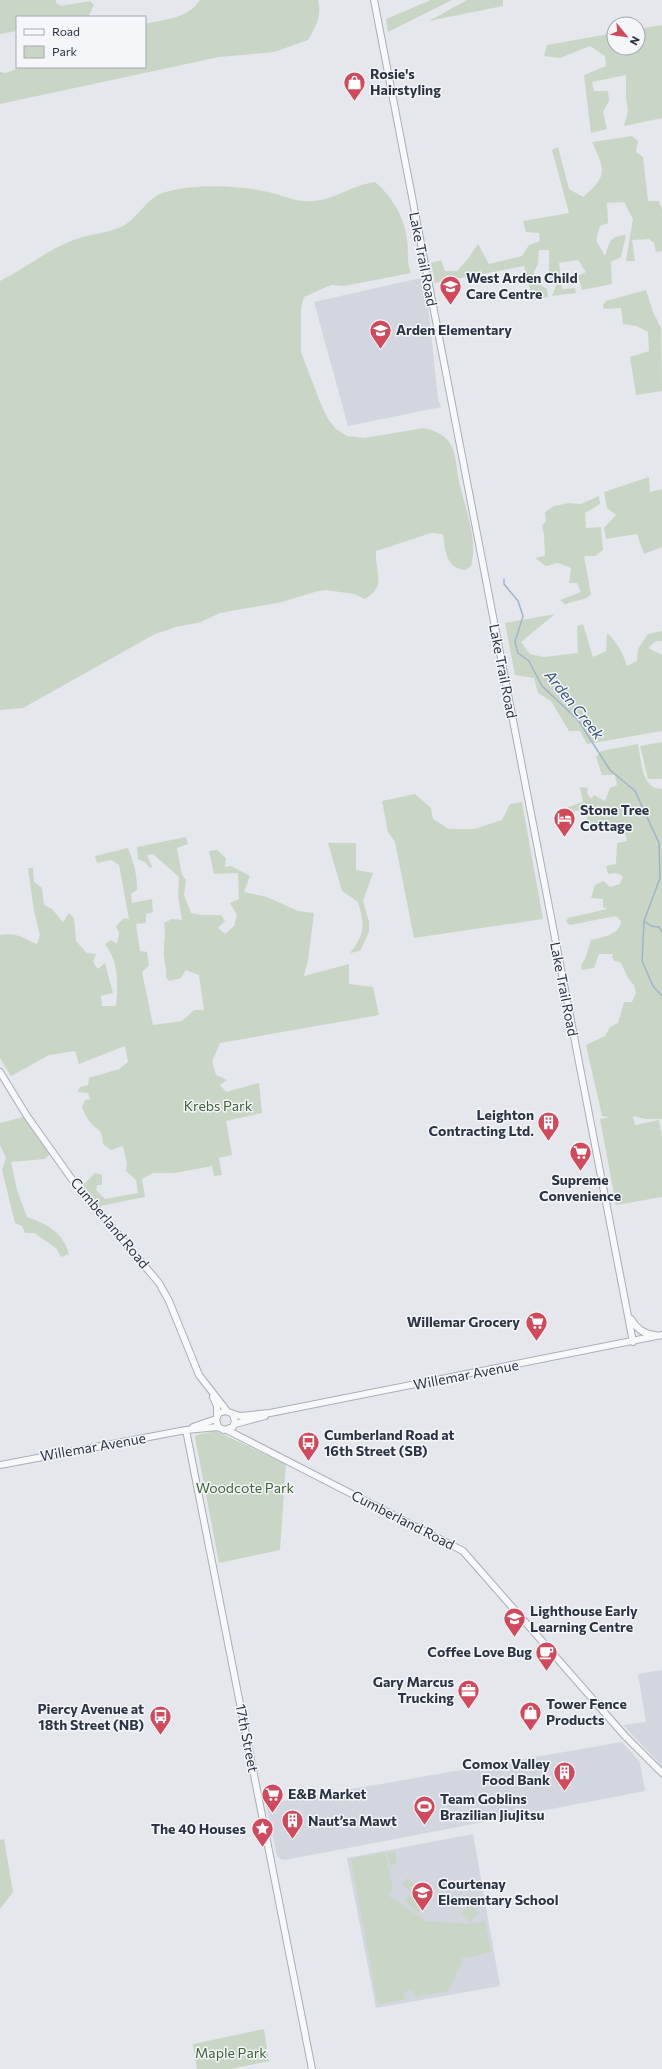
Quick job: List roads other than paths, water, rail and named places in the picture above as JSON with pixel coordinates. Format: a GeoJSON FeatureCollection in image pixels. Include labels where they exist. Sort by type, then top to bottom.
{"type":"FeatureCollection","features":[{"type":"Feature","properties":{"kind":"street","name":"Lake Trail Road"},"geometry":{"type":"LineString","coordinates":[[374,0],[633,1342]]}},
{"type":"Feature","properties":{"kind":"street","name":"Cumberland Road"},"geometry":{"type":"LineString","coordinates":[[0,1072],[27,1116],[71,1178],[159,1283],[169,1301],[196,1370],[217,1406],[217,1417]]}},
{"type":"Feature","properties":{"kind":"street"},"geometry":{"type":"LineString","coordinates":[[628,1314],[638,1329],[646,1334],[660,1336]]}},
{"type":"Feature","properties":{"kind":"street","name":"Willemar Avenue"},"geometry":{"type":"LineString","coordinates":[[230,1413],[240,1416],[270,1413],[660,1336]]}},
{"type":"Feature","properties":{"kind":"street","name":"Cumberland Road"},"geometry":{"type":"LineString","coordinates":[[204,1384],[230,1413]]}},
{"type":"Feature","properties":{"kind":"street"},"geometry":{"type":"LineString","coordinates":[[222,1412],[230,1413],[234,1424],[227,1430],[218,1427],[217,1417],[222,1412]]}},
{"type":"Feature","properties":{"kind":"street","name":"Willemar Avenue"},"geometry":{"type":"LineString","coordinates":[[234,1424],[270,1413]]}},
{"type":"Feature","properties":{"kind":"street","name":"Willemar Avenue"},"geometry":{"type":"LineString","coordinates":[[186,1430],[217,1417]]}},
{"type":"Feature","properties":{"kind":"street","name":"Cumberland Road"},"geometry":{"type":"LineString","coordinates":[[234,1424],[249,1441]]}},
{"type":"Feature","properties":{"kind":"street","name":"Willemar Avenue"},"geometry":{"type":"LineString","coordinates":[[0,1465],[186,1430],[218,1427]]}},
{"type":"Feature","properties":{"kind":"street","name":"17th Street"},"geometry":{"type":"LineString","coordinates":[[186,1430],[312,2069]]}},
{"type":"Feature","properties":{"kind":"street","name":"Cumberland Road"},"geometry":{"type":"LineString","coordinates":[[227,1430],[463,1551],[625,1736],[662,1773]]}},
{"type":"Feature","properties":{"kind":"waterway","name":"Arden Creek"},"geometry":{"type":"LineString","coordinates":[[504,579],[504,584],[518,601],[523,616],[515,642],[518,653],[529,661],[542,686],[578,720],[610,770],[635,791],[659,843],[660,878],[644,921],[642,961],[653,986],[662,996]]}},
{"type":"Feature","properties":{"kind":"waterway"},"geometry":{"type":"LineString","coordinates":[[644,921],[651,926],[659,927],[662,932]]}},
{"type":"Feature","properties":{"kind":"place","name":"Rosie's Hairstyling"},"geometry":{"type":"Point","coordinates":[354,102]}},
{"type":"Feature","properties":{"kind":"place","name":"West Arden Child Care Centre"},"geometry":{"type":"Point","coordinates":[451,306]}},
{"type":"Feature","properties":{"kind":"place","name":"Arden Elementary"},"geometry":{"type":"Point","coordinates":[380,350]}},
{"type":"Feature","properties":{"kind":"place","name":"Stone Tree Cottage"},"geometry":{"type":"Point","coordinates":[564,838]}},
{"type":"Feature","properties":{"kind":"place","name":"Leighton Contracting Ltd."},"geometry":{"type":"Point","coordinates":[549,1142]}},
{"type":"Feature","properties":{"kind":"place","name":"Supreme Convenience"},"geometry":{"type":"Point","coordinates":[580,1172]}},
{"type":"Feature","properties":{"kind":"place","name":"Willemar Grocery"},"geometry":{"type":"Point","coordinates":[536,1342]}},
{"type":"Feature","properties":{"kind":"place","name":"Cumberland Road at 16th Street (SB)"},"geometry":{"type":"Point","coordinates":[309,1462]}},
{"type":"Feature","properties":{"kind":"place","name":"Lighthouse Early Learning Centre"},"geometry":{"type":"Point","coordinates":[514,1638]}},
{"type":"Feature","properties":{"kind":"place","name":"Coffee Love Bug"},"geometry":{"type":"Point","coordinates":[547,1672]}},
{"type":"Feature","properties":{"kind":"place","name":"Gary Marcus Trucking"},"geometry":{"type":"Point","coordinates":[469,1710]}},
{"type":"Feature","properties":{"kind":"place","name":"Tower Fence Products"},"geometry":{"type":"Point","coordinates":[530,1732]}},
{"type":"Feature","properties":{"kind":"place","name":"Piercy Avenue at 18th Street (NB)"},"geometry":{"type":"Point","coordinates":[160,1736]}},
{"type":"Feature","properties":{"kind":"place","name":"Comox Valley Food Bank"},"geometry":{"type":"Point","coordinates":[565,1792]}},
{"type":"Feature","properties":{"kind":"place","name":"E&B Market"},"geometry":{"type":"Point","coordinates":[273,1814]}},
{"type":"Feature","properties":{"kind":"place","name":"Team Goblins Brazilian JiuJitsu"},"geometry":{"type":"Point","coordinates":[424,1826]}},
{"type":"Feature","properties":{"kind":"place","name":"Naut’sa Mawt"},"geometry":{"type":"Point","coordinates":[292,1840]}},
{"type":"Feature","properties":{"kind":"place","name":"The 40 Houses"},"geometry":{"type":"Point","coordinates":[262,1848]}},
{"type":"Feature","properties":{"kind":"place","name":"Courtenay Elementary School"},"geometry":{"type":"Point","coordinates":[422,1912]}},
{"type":"Feature","properties":{"kind":"park label","name":"Krebs Park"},"geometry":{"type":"Point","coordinates":[218,1106]}},
{"type":"Feature","properties":{"kind":"park label","name":"Woodcote Park"},"geometry":{"type":"Point","coordinates":[245,1488]}},
{"type":"Feature","properties":{"kind":"park label","name":"Maple Park"},"geometry":{"type":"Point","coordinates":[231,2053]}}]}
